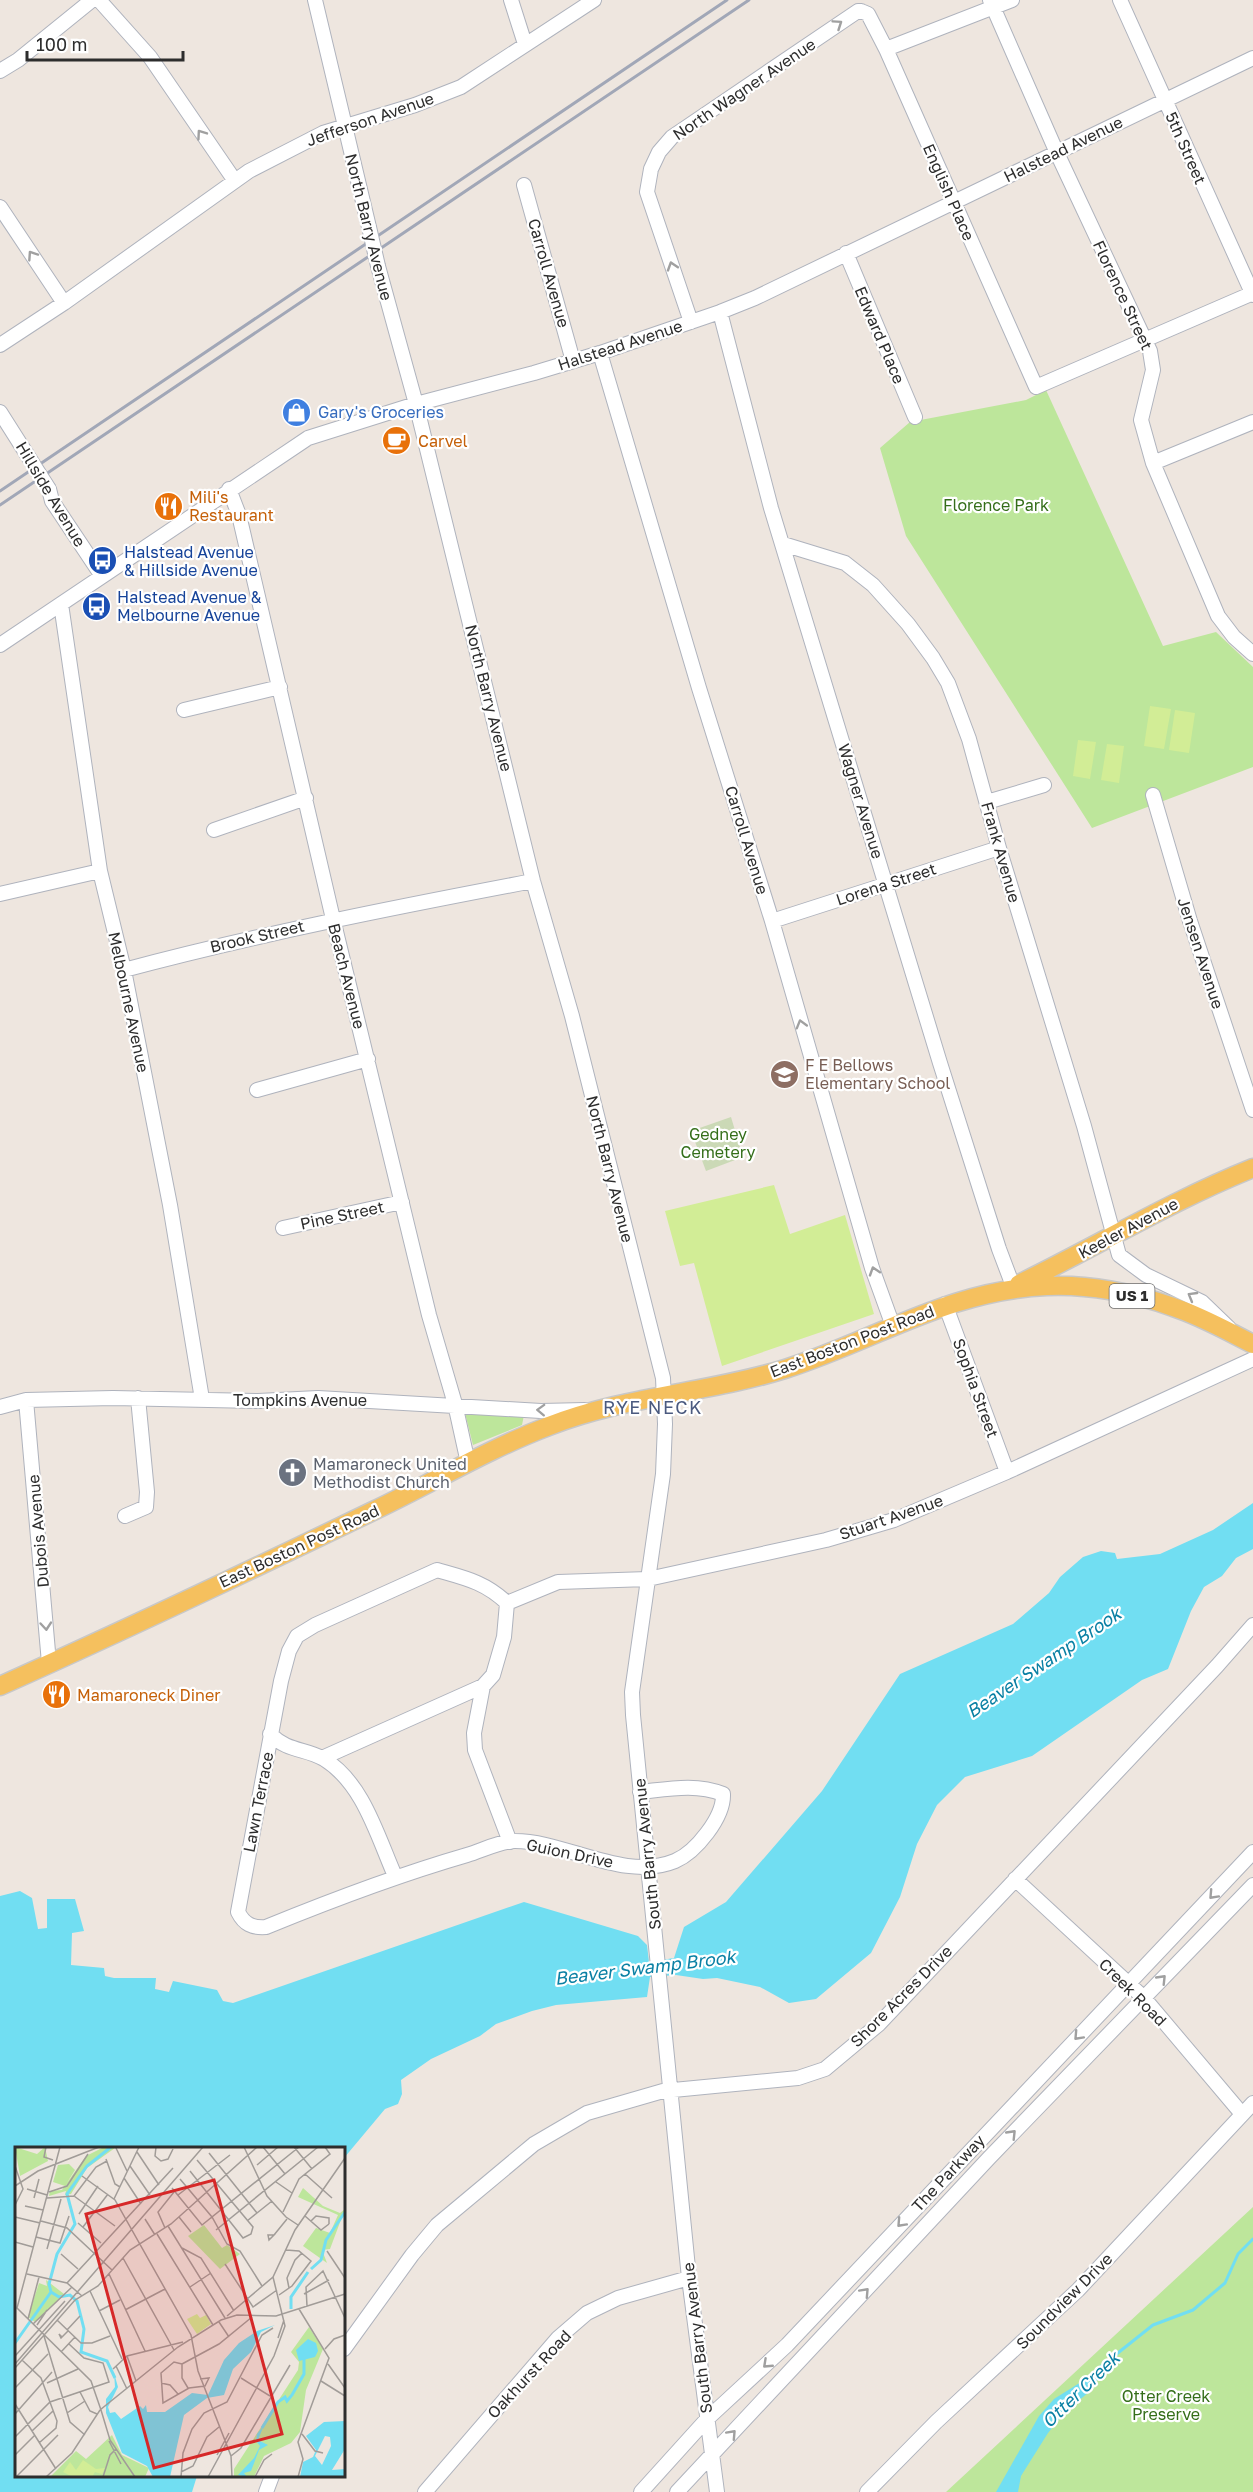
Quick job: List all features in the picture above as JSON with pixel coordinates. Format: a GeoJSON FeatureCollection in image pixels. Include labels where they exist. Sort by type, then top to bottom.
{"type":"FeatureCollection","features":[{"type":"Feature","properties":{"kind":"main road","name":"Keeler Avenue"},"geometry":{"type":"LineString","coordinates":[[1008,1288],[1114,1237],[1164,1208],[1253,1168]]}},
{"type":"Feature","properties":{"kind":"main road","name":"East Boston Post Road"},"geometry":{"type":"LineString","coordinates":[[0,1686],[379,1509],[522,1436],[600,1410],[747,1380],[785,1369],[945,1305],[1008,1288],[1050,1286],[1087,1288],[1135,1296],[1174,1307],[1253,1344]]}},
{"type":"Feature","properties":{"kind":"street"},"geometry":{"type":"LineString","coordinates":[[0,71],[18,60],[92,0]]}},
{"type":"Feature","properties":{"kind":"street"},"geometry":{"type":"LineString","coordinates":[[99,0],[150,57],[235,181]]}},
{"type":"Feature","properties":{"kind":"street","name":"North Barry Avenue"},"geometry":{"type":"LineString","coordinates":[[315,0],[378,266],[416,404],[533,881],[572,1016],[645,1314],[660,1362],[665,1396]]}},
{"type":"Feature","properties":{"kind":"street"},"geometry":{"type":"LineString","coordinates":[[511,0],[525,45]]}},
{"type":"Feature","properties":{"kind":"street","name":"Jefferson Avenue"},"geometry":{"type":"LineString","coordinates":[[0,345],[64,303],[235,181],[323,133],[415,105],[461,87],[594,0]]}},
{"type":"Feature","properties":{"kind":"street"},"geometry":{"type":"LineString","coordinates":[[886,49],[992,4],[1012,0]]}},
{"type":"Feature","properties":{"kind":"street","name":"5th Street"},"geometry":{"type":"LineString","coordinates":[[1120,0],[1253,294]]}},
{"type":"Feature","properties":{"kind":"street","name":"Florence Street"},"geometry":{"type":"LineString","coordinates":[[992,4],[1122,294],[1146,338],[1153,370],[1141,420],[1153,463],[1218,616],[1234,637],[1253,654]]}},
{"type":"Feature","properties":{"kind":"street","name":"English Place"},"geometry":{"type":"LineString","coordinates":[[861,6],[868,14],[886,49],[1036,387],[1146,338]]}},
{"type":"Feature","properties":{"kind":"street","name":"North Wagner Avenue"},"geometry":{"type":"LineString","coordinates":[[691,322],[647,192],[651,169],[658,152],[664,144],[682,131],[858,11],[861,6]]}},
{"type":"Feature","properties":{"kind":"street","name":"Halstead Avenue"},"geometry":{"type":"LineString","coordinates":[[0,645],[308,438],[416,404],[600,353],[720,312],[1253,58]]}},
{"type":"Feature","properties":{"kind":"street","name":"Carroll Avenue"},"geometry":{"type":"LineString","coordinates":[[524,185],[573,361]]}},
{"type":"Feature","properties":{"kind":"street"},"geometry":{"type":"LineString","coordinates":[[0,207],[64,303]]}},
{"type":"Feature","properties":{"kind":"street","name":"Edward Place"},"geometry":{"type":"LineString","coordinates":[[846,253],[915,417]]}},
{"type":"Feature","properties":{"kind":"street"},"geometry":{"type":"LineString","coordinates":[[1146,338],[1253,294]]}},
{"type":"Feature","properties":{"kind":"street","name":"Wagner Avenue"},"geometry":{"type":"LineString","coordinates":[[720,312],[783,544],[1008,1288]]}},
{"type":"Feature","properties":{"kind":"street","name":"Carroll Avenue"},"geometry":{"type":"LineString","coordinates":[[600,353],[699,688],[772,921],[872,1268],[893,1326]]}},
{"type":"Feature","properties":{"kind":"street","name":"Hillside Avenue"},"geometry":{"type":"LineString","coordinates":[[0,412],[49,489],[52,501],[102,576]]}},
{"type":"Feature","properties":{"kind":"street"},"geometry":{"type":"LineString","coordinates":[[1153,463],[1253,422]]}},
{"type":"Feature","properties":{"kind":"street","name":"Beach Avenue"},"geometry":{"type":"LineString","coordinates":[[229,489],[238,515],[280,687],[333,919],[429,1315],[455,1404],[468,1463]]}},
{"type":"Feature","properties":{"kind":"street","name":"Frank Avenue"},"geometry":{"type":"LineString","coordinates":[[783,544],[845,563],[873,585],[908,624],[933,657],[948,684],[969,739],[999,848],[1084,1126],[1119,1255],[1146,1275],[1202,1302],[1235,1335]]}},
{"type":"Feature","properties":{"kind":"street","name":"Melbourne Avenue"},"geometry":{"type":"LineString","coordinates":[[61,604],[100,872],[124,970],[170,1204],[202,1399]]}},
{"type":"Feature","properties":{"kind":"street"},"geometry":{"type":"LineString","coordinates":[[184,710],[280,687]]}},
{"type":"Feature","properties":{"kind":"street"},"geometry":{"type":"LineString","coordinates":[[987,802],[1044,785]]}},
{"type":"Feature","properties":{"kind":"street","name":"Jensen Avenue"},"geometry":{"type":"LineString","coordinates":[[1154,795],[1190,921],[1253,1110]]}},
{"type":"Feature","properties":{"kind":"street"},"geometry":{"type":"LineString","coordinates":[[214,830],[306,798]]}},
{"type":"Feature","properties":{"kind":"street","name":"Lorena Street"},"geometry":{"type":"LineString","coordinates":[[772,921],[999,848]]}},
{"type":"Feature","properties":{"kind":"street"},"geometry":{"type":"LineString","coordinates":[[0,894],[100,872]]}},
{"type":"Feature","properties":{"kind":"street","name":"Brook Street"},"geometry":{"type":"LineString","coordinates":[[124,970],[333,919],[533,881]]}},
{"type":"Feature","properties":{"kind":"street"},"geometry":{"type":"LineString","coordinates":[[257,1090],[368,1059]]}},
{"type":"Feature","properties":{"kind":"street","name":"Pine Street"},"geometry":{"type":"LineString","coordinates":[[283,1228],[402,1202]]}},
{"type":"Feature","properties":{"kind":"street","name":"Sophia Street"},"geometry":{"type":"LineString","coordinates":[[945,1305],[1007,1472]]}},
{"type":"Feature","properties":{"kind":"street","name":"Stuart Avenue"},"geometry":{"type":"LineString","coordinates":[[507,1603],[558,1582],[648,1579],[826,1540],[883,1523],[1007,1472],[1253,1359]]}},
{"type":"Feature","properties":{"kind":"street","name":"South Barry Avenue"},"geometry":{"type":"LineString","coordinates":[[665,1396],[663,1474],[633,1692],[640,1792],[662,1988],[689,2278],[717,2492]]}},
{"type":"Feature","properties":{"kind":"street"},"geometry":{"type":"LineString","coordinates":[[125,1516],[146,1507],[147,1492],[138,1398]]}},
{"type":"Feature","properties":{"kind":"street","name":"Tompkins Avenue"},"geometry":{"type":"LineString","coordinates":[[0,1407],[26,1400],[138,1398],[258,1401],[318,1398],[455,1404],[541,1411],[600,1410]]}},
{"type":"Feature","properties":{"kind":"street","name":"Dubois Avenue"},"geometry":{"type":"LineString","coordinates":[[26,1400],[49,1663]]}},
{"type":"Feature","properties":{"kind":"street","name":"Lawn Terrace"},"geometry":{"type":"LineString","coordinates":[[507,1603],[493,1589],[474,1580],[436,1570],[315,1625],[297,1636],[289,1651],[270,1734],[238,1912],[241,1919],[256,1928],[266,1927],[395,1876],[510,1842]]}},
{"type":"Feature","properties":{"kind":"street","name":"Guion Drive"},"geometry":{"type":"LineString","coordinates":[[507,1603],[504,1637],[493,1675],[483,1686],[474,1733],[475,1750],[510,1842],[535,1844],[636,1867],[648,1866],[677,1860],[699,1841],[717,1819],[723,1804],[723,1794],[712,1790],[690,1787],[640,1792]]}},
{"type":"Feature","properties":{"kind":"street","name":"Shore Acres Drive"},"geometry":{"type":"LineString","coordinates":[[345,2348],[412,2255],[437,2225],[534,2144],[587,2113],[672,2090],[798,2078],[825,2069],[879,2024],[1253,1625]]}},
{"type":"Feature","properties":{"kind":"street"},"geometry":{"type":"LineString","coordinates":[[322,1758],[483,1686]]}},
{"type":"Feature","properties":{"kind":"street"},"geometry":{"type":"LineString","coordinates":[[270,1734],[280,1744],[322,1758],[345,1774],[359,1795],[395,1876]]}},
{"type":"Feature","properties":{"kind":"street","name":"The Parkway"},"geometry":{"type":"LineString","coordinates":[[641,2492],[707,2419],[788,2346],[952,2169],[1253,1852]]}},
{"type":"Feature","properties":{"kind":"street","name":"Creek Road"},"geometry":{"type":"LineString","coordinates":[[1015,1879],[1144,1998],[1242,2114]]}},
{"type":"Feature","properties":{"kind":"street","name":"The Parkway"},"geometry":{"type":"LineString","coordinates":[[677,2492],[983,2164],[1253,1885]]}},
{"type":"Feature","properties":{"kind":"street","name":"Soundview Drive"},"geometry":{"type":"LineString","coordinates":[[867,2492],[936,2422],[1078,2290],[1253,2103]]}},
{"type":"Feature","properties":{"kind":"street"},"geometry":{"type":"LineString","coordinates":[[970,2150],[983,2164]]}},
{"type":"Feature","properties":{"kind":"street"},"geometry":{"type":"LineString","coordinates":[[952,2169],[966,2183]]}},
{"type":"Feature","properties":{"kind":"street","name":"Oakhurst Road"},"geometry":{"type":"LineString","coordinates":[[425,2492],[558,2338],[587,2313],[618,2298],[689,2278]]}},
{"type":"Feature","properties":{"kind":"street"},"geometry":{"type":"LineString","coordinates":[[266,2492],[271,2477]]}},
{"type":"Feature","properties":{"kind":"green space","name":"Florence Park"},"geometry":{"type":"Polygon","coordinates":[[[1046,390],[1163,646],[1216,632],[1253,667],[1253,767],[1092,828],[906,536],[880,448],[910,422],[1026,400],[1046,390]]]}},
{"type":"Feature","properties":{"kind":"green space"},"geometry":{"type":"Polygon","coordinates":[[[1150,706],[1171,709],[1164,749],[1144,746],[1150,706]]]}},
{"type":"Feature","properties":{"kind":"green space"},"geometry":{"type":"Polygon","coordinates":[[[1175,710],[1195,713],[1189,753],[1169,750],[1175,710]]]}},
{"type":"Feature","properties":{"kind":"green space"},"geometry":{"type":"Polygon","coordinates":[[[1078,740],[1096,742],[1090,779],[1073,776],[1078,740]]]}},
{"type":"Feature","properties":{"kind":"green space"},"geometry":{"type":"Polygon","coordinates":[[[1107,744],[1124,746],[1119,783],[1101,780],[1107,744]]]}},
{"type":"Feature","properties":{"kind":"green space","name":"Gedney Cemetery"},"geometry":{"type":"Polygon","coordinates":[[[731,1117],[743,1157],[706,1171],[691,1131],[731,1117]]]}},
{"type":"Feature","properties":{"kind":"green space"},"geometry":{"type":"Polygon","coordinates":[[[774,1185],[790,1234],[845,1215],[874,1314],[722,1366],[694,1263],[680,1266],[665,1211],[774,1185]]]}},
{"type":"Feature","properties":{"kind":"green space"},"geometry":{"type":"Polygon","coordinates":[[[465,1413],[524,1415],[522,1425],[473,1445],[465,1413]]]}},
{"type":"Feature","properties":{"kind":"green space","name":"Otter Creek Preserve"},"geometry":{"type":"Polygon","coordinates":[[[1253,2207],[1253,2492],[946,2492],[1253,2207]]]}},
{"type":"Feature","properties":{"kind":"water","name":"Beaver Swamp Brook"},"geometry":{"type":"Polygon","coordinates":[[[1253,1503],[1253,1549],[1236,1558],[1222,1576],[1204,1587],[1191,1611],[1168,1669],[1142,1680],[1032,1756],[965,1777],[937,1805],[917,1844],[900,1897],[871,1953],[816,1999],[789,2003],[760,1987],[717,1978],[703,1979],[676,1975],[650,1977],[647,1997],[556,2005],[532,2011],[496,2024],[480,2036],[431,2059],[401,2080],[402,2094],[398,2104],[385,2109],[345,2157],[345,2147],[15,2147],[15,2477],[197,2477],[192,2492],[0,2492],[0,1896],[20,1891],[32,1898],[38,1929],[47,1928],[47,1899],[75,1899],[84,1931],[72,1933],[71,1965],[104,1968],[105,1976],[114,1978],[156,1978],[155,1989],[169,1992],[173,1981],[217,1990],[223,2001],[233,2003],[524,1902],[638,1936],[647,1945],[649,1962],[674,1958],[684,1927],[726,1902],[822,1791],[900,1674],[1013,1624],[1049,1593],[1060,1577],[1083,1557],[1101,1551],[1115,1553],[1117,1559],[1160,1554],[1213,1530],[1253,1503]]]}},
{"type":"Feature","properties":{"kind":"water"},"geometry":{"type":"Polygon","coordinates":[[[1108,2365],[1089,2392],[1065,2412],[1048,2433],[1021,2476],[1018,2492],[996,2492],[1039,2416],[1054,2399],[1108,2365]]]}},
{"type":"Feature","properties":{"kind":"waterway","name":"Otter Creek"},"geometry":{"type":"LineString","coordinates":[[1095,2374],[1099,2368],[1153,2325],[1193,2310],[1225,2283],[1238,2254],[1253,2239]]}},
{"type":"Feature","properties":{"kind":"railway"},"geometry":{"type":"LineString","coordinates":[[0,491],[727,0]]}},
{"type":"Feature","properties":{"kind":"railway"},"geometry":{"type":"LineString","coordinates":[[0,505],[749,0]]}},
{"type":"Feature","properties":{"kind":"place","name":"Gary's Groceries"},"geometry":{"type":"Point","coordinates":[297,412]}},
{"type":"Feature","properties":{"kind":"place","name":"Carvel"},"geometry":{"type":"Point","coordinates":[397,441]}},
{"type":"Feature","properties":{"kind":"place","name":"Mili's Restaurant"},"geometry":{"type":"Point","coordinates":[168,506]}},
{"type":"Feature","properties":{"kind":"place","name":"Halstead Avenue & Hillside Avenue"},"geometry":{"type":"Point","coordinates":[103,561]}},
{"type":"Feature","properties":{"kind":"place","name":"Halstead Avenue & Melbourne Avenue"},"geometry":{"type":"Point","coordinates":[96,606]}},
{"type":"Feature","properties":{"kind":"place","name":"F E Bellows Elementary School"},"geometry":{"type":"Point","coordinates":[784,1074]}},
{"type":"Feature","properties":{"kind":"place","name":"Mamaroneck United Methodist Church"},"geometry":{"type":"Point","coordinates":[292,1473]}},
{"type":"Feature","properties":{"kind":"place","name":"Mamaroneck Diner"},"geometry":{"type":"Point","coordinates":[56,1695]}},
{"type":"Feature","properties":{"kind":"district","name":"RYE NECK"},"geometry":{"type":"Point","coordinates":[653,1408]}}]}
